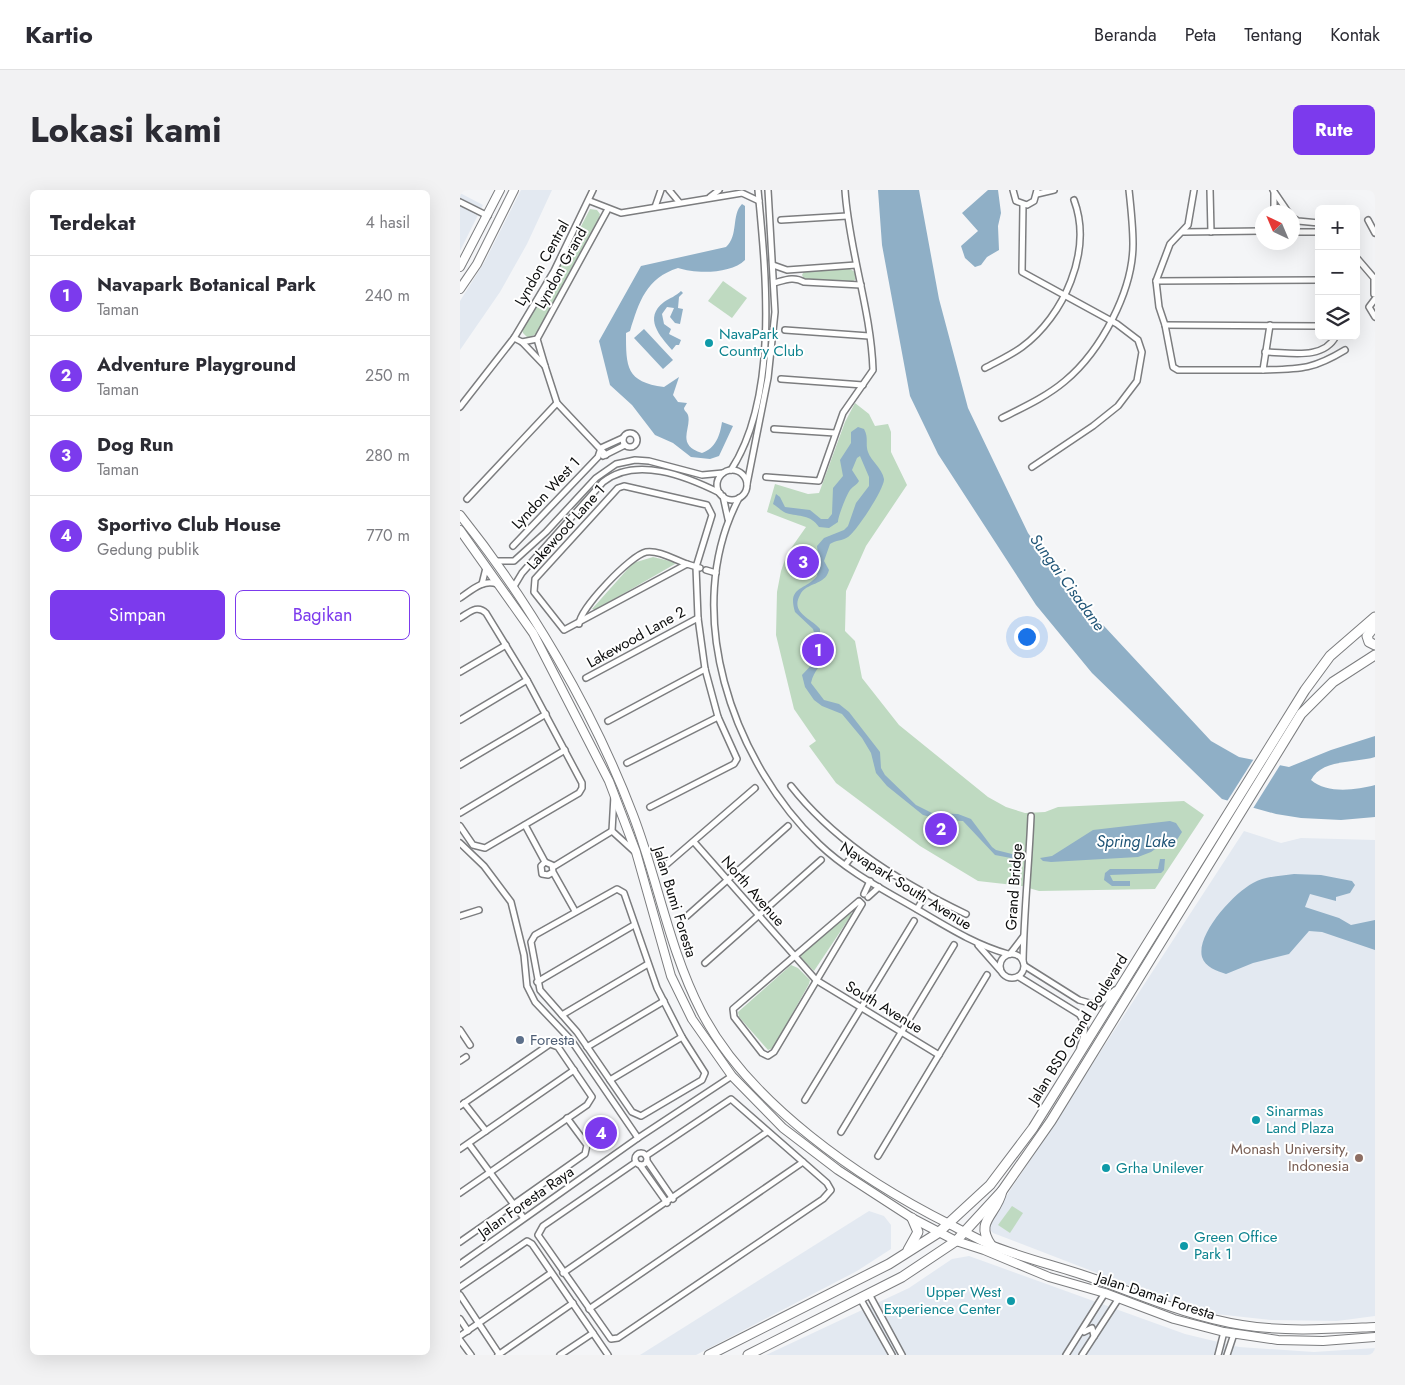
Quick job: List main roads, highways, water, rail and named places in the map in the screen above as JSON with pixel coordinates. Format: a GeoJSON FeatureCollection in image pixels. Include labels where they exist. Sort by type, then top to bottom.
{"type":"FeatureCollection","features":[{"type":"Feature","properties":{"kind":"main road"},"geometry":{"type":"LineString","coordinates":[[460,267],[500,190]]}},
{"type":"Feature","properties":{"kind":"main road"},"geometry":{"type":"LineString","coordinates":[[460,289],[492,235],[514,190]]}},
{"type":"Feature","properties":{"kind":"main road","name":"Jalan Bumi Foresta"},"geometry":{"type":"LineString","coordinates":[[460,515],[496,561],[540,628],[574,689],[617,775],[634,817],[682,972],[715,1036],[757,1089],[791,1120],[884,1188],[948,1224]]}},
{"type":"Feature","properties":{"kind":"main road","name":"Jalan Bumi Foresta"},"geometry":{"type":"LineString","coordinates":[[460,530],[533,633],[566,694],[614,794],[636,852],[671,976],[692,1019],[732,1076],[783,1128],[811,1151],[912,1218],[938,1233]]}},
{"type":"Feature","properties":{"kind":"main road","name":"Jalan BSD Grand Boulevard"},"geometry":{"type":"LineString","coordinates":[[748,1355],[869,1294],[939,1254],[966,1232],[1002,1191],[1046,1128],[1175,910],[1284,733],[1324,663],[1351,636],[1375,617]]}},
{"type":"Feature","properties":{"kind":"main road"},"geometry":{"type":"LineString","coordinates":[[1375,626],[1366,636],[1369,642],[1375,646]]}},
{"type":"Feature","properties":{"kind":"main road","name":"Jalan BSD Grand Boulevard"},"geometry":{"type":"LineString","coordinates":[[1284,733],[1322,691],[1344,673],[1375,655]]}},
{"type":"Feature","properties":{"kind":"main road"},"geometry":{"type":"LineString","coordinates":[[566,694],[574,689]]}},
{"type":"Feature","properties":{"kind":"main road","name":"Jalan BSD Grand Boulevard"},"geometry":{"type":"LineString","coordinates":[[709,1355],[905,1255],[938,1233],[990,1185],[1017,1153],[1129,972],[1175,910]]}},
{"type":"Feature","properties":{"kind":"main road"},"geometry":{"type":"LineString","coordinates":[[671,976],[682,972]]}},
{"type":"Feature","properties":{"kind":"main road"},"geometry":{"type":"LineString","coordinates":[[991,1245],[984,1233],[984,1225],[998,1206],[1002,1191]]}},
{"type":"Feature","properties":{"kind":"main road"},"geometry":{"type":"LineString","coordinates":[[905,1255],[918,1232],[912,1218]]}},
{"type":"Feature","properties":{"kind":"main road","name":"Jalan Damai Foresta"},"geometry":{"type":"LineString","coordinates":[[948,1224],[991,1245],[1214,1320],[1280,1329],[1328,1330],[1375,1327]]}},
{"type":"Feature","properties":{"kind":"main road","name":"Jalan Damai Foresta"},"geometry":{"type":"LineString","coordinates":[[938,1233],[1049,1277],[1119,1298],[1174,1319],[1224,1332],[1278,1340],[1302,1341],[1375,1337]]}},
{"type":"Feature","properties":{"kind":"water"},"geometry":{"type":"Polygon","coordinates":[[[878,190],[919,190],[939,299],[968,408],[1028,533],[1064,583],[1211,741],[1239,757],[1289,767],[1331,750],[1375,736],[1375,757],[1331,765],[1316,773],[1311,780],[1325,787],[1342,790],[1375,785],[1375,817],[1341,820],[1301,818],[1276,814],[1222,799],[1092,673],[1036,605],[938,454],[910,396],[882,245],[878,190]]]}},
{"type":"Feature","properties":{"kind":"water"},"geometry":{"type":"Polygon","coordinates":[[[988,190],[998,190],[1001,213],[998,226],[999,250],[987,257],[981,265],[975,267],[965,258],[961,246],[978,231],[962,213],[988,190]]]}},
{"type":"Feature","properties":{"kind":"water"},"geometry":{"type":"Polygon","coordinates":[[[742,204],[745,206],[745,260],[731,268],[713,272],[678,268],[667,272],[658,278],[645,292],[630,331],[626,333],[628,364],[635,377],[651,385],[664,387],[679,377],[673,395],[678,402],[687,403],[684,410],[689,420],[686,436],[689,446],[702,453],[707,451],[714,444],[720,432],[722,422],[733,426],[719,456],[710,459],[691,457],[673,443],[655,435],[632,405],[610,385],[599,341],[641,266],[726,247],[732,237],[737,214],[742,204]]]}},
{"type":"Feature","properties":{"kind":"water"},"geometry":{"type":"Polygon","coordinates":[[[681,291],[683,293],[679,297],[678,308],[683,309],[680,324],[675,323],[670,317],[674,308],[667,307],[662,314],[664,324],[671,329],[669,334],[681,340],[679,345],[676,345],[672,350],[656,327],[654,321],[655,314],[664,302],[681,291]]]}},
{"type":"Feature","properties":{"kind":"water"},"geometry":{"type":"Polygon","coordinates":[[[644,329],[673,360],[663,369],[634,338],[644,329]]]}},
{"type":"Feature","properties":{"kind":"water"},"geometry":{"type":"Polygon","coordinates":[[[858,427],[864,429],[868,452],[884,479],[875,500],[852,533],[846,538],[830,544],[824,561],[829,570],[827,575],[820,582],[806,588],[800,595],[798,606],[800,611],[820,629],[820,645],[825,654],[811,683],[824,700],[839,704],[849,712],[880,752],[881,768],[885,775],[916,805],[932,813],[958,814],[971,819],[992,847],[996,850],[1020,856],[1016,859],[995,855],[963,821],[941,820],[923,815],[887,786],[876,773],[871,753],[862,738],[842,714],[822,706],[814,700],[805,687],[802,675],[819,657],[820,653],[813,629],[795,612],[793,598],[798,590],[817,576],[819,562],[817,546],[824,538],[844,530],[848,526],[856,503],[869,486],[869,477],[860,456],[857,458],[852,470],[859,481],[849,492],[838,522],[829,528],[819,527],[808,518],[786,513],[773,504],[776,494],[780,497],[785,507],[810,510],[821,519],[828,519],[832,514],[833,488],[843,476],[840,460],[851,443],[851,432],[858,427]]]}},
{"type":"Feature","properties":{"kind":"water","name":"Spring Lake"},"geometry":{"type":"Polygon","coordinates":[[[1170,821],[1176,823],[1182,832],[1173,846],[1161,845],[1151,852],[1138,857],[1051,862],[1043,861],[1040,858],[1052,856],[1093,830],[1170,821]]]}},
{"type":"Feature","properties":{"kind":"water"},"geometry":{"type":"Polygon","coordinates":[[[1160,859],[1165,859],[1164,870],[1161,873],[1110,875],[1113,881],[1130,881],[1130,886],[1112,886],[1104,880],[1105,873],[1110,869],[1158,869],[1160,859]]]}},
{"type":"Feature","properties":{"kind":"water"},"geometry":{"type":"Polygon","coordinates":[[[1294,874],[1321,875],[1352,881],[1355,885],[1350,893],[1336,897],[1336,901],[1310,894],[1305,907],[1339,918],[1351,925],[1375,920],[1375,950],[1322,932],[1309,931],[1289,954],[1253,963],[1226,974],[1206,963],[1202,957],[1205,937],[1210,926],[1227,905],[1253,883],[1263,879],[1294,874]]]}},
{"type":"Feature","properties":{"kind":"place","name":"NavaPark Country Club"},"geometry":{"type":"Point","coordinates":[709,343]}},
{"type":"Feature","properties":{"kind":"place","name":"Dog Run"},"geometry":{"type":"Point","coordinates":[803,562]}},
{"type":"Feature","properties":{"kind":"place","name":"Navapark Botanical Park"},"geometry":{"type":"Point","coordinates":[818,650]}},
{"type":"Feature","properties":{"kind":"place","name":"Adventure Playground"},"geometry":{"type":"Point","coordinates":[941,829]}},
{"type":"Feature","properties":{"kind":"place","name":"Foresta"},"geometry":{"type":"Point","coordinates":[520,1040]}},
{"type":"Feature","properties":{"kind":"place","name":"Sinarmas Land Plaza"},"geometry":{"type":"Point","coordinates":[1256,1120]}},
{"type":"Feature","properties":{"kind":"place","name":"Sportivo Club House"},"geometry":{"type":"Point","coordinates":[601,1133]}},
{"type":"Feature","properties":{"kind":"place","name":"Monash University, Indonesia"},"geometry":{"type":"Point","coordinates":[1359,1158]}},
{"type":"Feature","properties":{"kind":"place","name":"Grha Unilever"},"geometry":{"type":"Point","coordinates":[1106,1168]}},
{"type":"Feature","properties":{"kind":"place","name":"Green Office Park 1"},"geometry":{"type":"Point","coordinates":[1184,1246]}},
{"type":"Feature","properties":{"kind":"place","name":"Upper West Experience Center"},"geometry":{"type":"Point","coordinates":[1011,1301]}},
{"type":"Feature","properties":{"kind":"water label","name":"Sungai Cisadane"},"geometry":{"type":"Point","coordinates":[1068,582]}}]}
